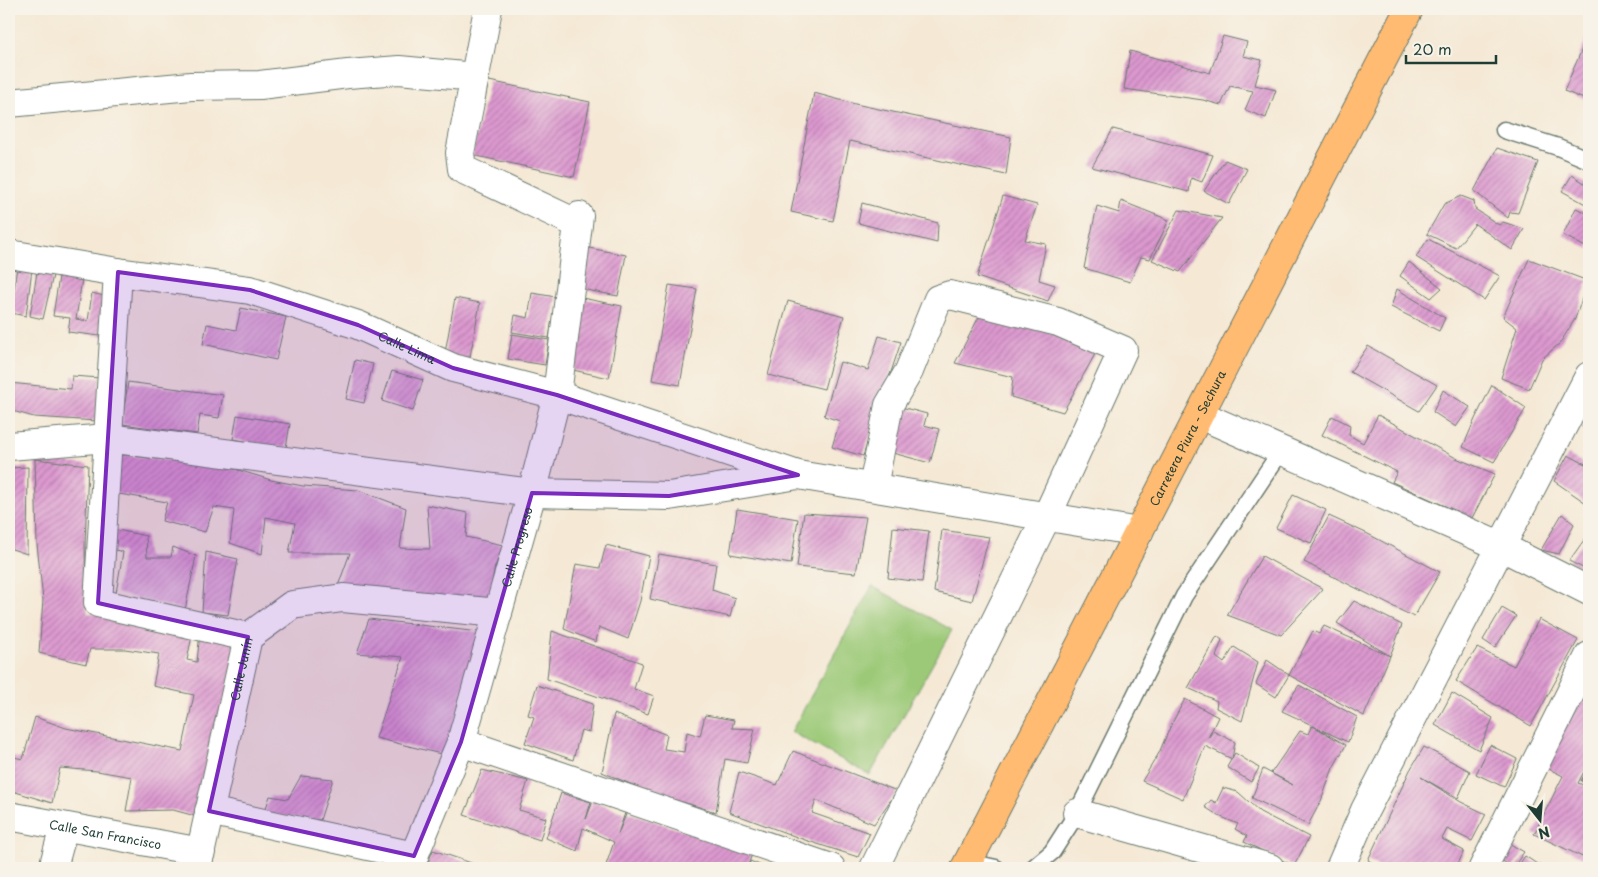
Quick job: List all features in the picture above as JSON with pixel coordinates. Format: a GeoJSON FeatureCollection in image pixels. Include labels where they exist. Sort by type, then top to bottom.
{"type":"FeatureCollection","features":[{"type":"Feature","properties":{"kind":"main road","name":"Carretera Piura - Sechura"},"geometry":{"type":"LineString","coordinates":[[966,865],[1409,9]]}},
{"type":"Feature","properties":{"kind":"street"},"geometry":{"type":"LineString","coordinates":[[9,103],[192,86],[260,86],[348,74],[399,70],[475,77],[488,9]]}},
{"type":"Feature","properties":{"kind":"street","name":"Calle Progreso"},"geometry":{"type":"LineString","coordinates":[[412,862],[461,742],[532,493],[557,396],[579,220],[462,169],[460,153],[475,77]]}},
{"type":"Feature","properties":{"kind":"street","name":"Calle Lima"},"geometry":{"type":"LineString","coordinates":[[9,254],[118,272],[250,290],[358,326],[453,368],[557,396],[798,475]]}},
{"type":"Feature","properties":{"kind":"street"},"geometry":{"type":"LineString","coordinates":[[118,272],[98,602],[248,637]]}},
{"type":"Feature","properties":{"kind":"street"},"geometry":{"type":"LineString","coordinates":[[873,487],[889,405],[909,371],[938,299],[950,295],[1058,322],[1123,350],[1047,516],[874,868]]}},
{"type":"Feature","properties":{"kind":"street"},"geometry":{"type":"LineString","coordinates":[[1340,868],[1365,810],[1589,376]]}},
{"type":"Feature","properties":{"kind":"street"},"geometry":{"type":"LineString","coordinates":[[1200,415],[1502,547],[1589,591]]}},
{"type":"Feature","properties":{"kind":"street"},"geometry":{"type":"LineString","coordinates":[[9,446],[108,438],[532,493],[669,496],[798,475],[1139,532]]}},
{"type":"Feature","properties":{"kind":"street","name":"Calle Junín"},"geometry":{"type":"LineString","coordinates":[[199,860],[248,637],[292,605],[343,598],[498,613]]}},
{"type":"Feature","properties":{"kind":"street"},"geometry":{"type":"LineString","coordinates":[[1483,868],[1589,656]]}},
{"type":"Feature","properties":{"kind":"street"},"geometry":{"type":"LineString","coordinates":[[461,742],[831,868]]}},
{"type":"Feature","properties":{"kind":"street"},"geometry":{"type":"LineString","coordinates":[[209,811],[412,862]]}},
{"type":"Feature","properties":{"kind":"street"},"geometry":{"type":"LineString","coordinates":[[1077,813],[1270,868]]}},
{"type":"Feature","properties":{"kind":"street","name":"Calle San Francisco"},"geometry":{"type":"LineString","coordinates":[[9,816],[64,826],[199,860]]}},
{"type":"Feature","properties":{"kind":"street"},"geometry":{"type":"LineString","coordinates":[[53,868],[64,826]]}},
{"type":"Feature","properties":{"kind":"lane"},"geometry":{"type":"LineString","coordinates":[[1504,130],[1558,146],[1589,160]]}},
{"type":"Feature","properties":{"kind":"lane"},"geometry":{"type":"LineString","coordinates":[[1033,868],[1052,852],[1077,813],[1184,596],[1281,451]]}},
{"type":"Feature","properties":{"kind":"lane"},"geometry":{"type":"LineString","coordinates":[[966,865],[996,868]]}},
{"type":"Feature","properties":{"kind":"highlighted area"},"geometry":{"type":"Polygon","coordinates":[[[118,272],[250,290],[358,325],[453,368],[557,395],[798,475],[669,496],[532,493],[461,742],[414,856],[209,811],[248,637],[98,603],[118,272]]]}},
{"type":"Feature","properties":{"kind":"green space"},"geometry":{"type":"Polygon","coordinates":[[[872,586],[952,630],[870,775],[791,732],[872,586]]]}},
{"type":"Feature","properties":{"kind":"building"},"geometry":{"type":"Polygon","coordinates":[[[1589,33],[1589,101],[1564,91],[1589,33]]]}},
{"type":"Feature","properties":{"kind":"building"},"geometry":{"type":"Polygon","coordinates":[[[1223,36],[1247,42],[1243,56],[1262,60],[1255,85],[1276,90],[1266,118],[1245,110],[1253,91],[1230,86],[1221,105],[1203,100],[1124,89],[1130,51],[1210,73],[1223,36]]]}},
{"type":"Feature","properties":{"kind":"building"},"geometry":{"type":"Polygon","coordinates":[[[489,81],[590,102],[574,177],[472,155],[489,81]]]}},
{"type":"Feature","properties":{"kind":"building"},"geometry":{"type":"Polygon","coordinates":[[[814,93],[855,104],[1011,137],[1006,175],[850,141],[833,221],[791,212],[814,93]]]}},
{"type":"Feature","properties":{"kind":"building"},"geometry":{"type":"Polygon","coordinates":[[[1113,129],[1213,155],[1202,182],[1191,178],[1189,192],[1092,167],[1113,129]]]}},
{"type":"Feature","properties":{"kind":"building"},"geometry":{"type":"Polygon","coordinates":[[[1497,148],[1538,162],[1518,213],[1510,212],[1508,218],[1474,191],[1497,148]]]}},
{"type":"Feature","properties":{"kind":"building"},"geometry":{"type":"Polygon","coordinates":[[[1225,160],[1247,169],[1229,204],[1204,191],[1225,160]]]}},
{"type":"Feature","properties":{"kind":"building"},"geometry":{"type":"Polygon","coordinates":[[[1572,175],[1586,184],[1589,179],[1589,206],[1562,191],[1572,175]]]}},
{"type":"Feature","properties":{"kind":"building"},"geometry":{"type":"Polygon","coordinates":[[[1003,196],[1037,205],[1025,240],[1046,244],[1039,280],[1055,285],[1048,301],[977,277],[1003,196]]]}},
{"type":"Feature","properties":{"kind":"building"},"geometry":{"type":"Polygon","coordinates":[[[1461,196],[1474,201],[1475,209],[1499,225],[1503,222],[1524,229],[1512,250],[1475,224],[1456,248],[1427,234],[1444,204],[1461,196]]]}},
{"type":"Feature","properties":{"kind":"building"},"geometry":{"type":"Polygon","coordinates":[[[1121,201],[1169,220],[1150,259],[1141,257],[1130,282],[1084,268],[1097,206],[1119,213],[1121,201]]]}},
{"type":"Feature","properties":{"kind":"building"},"geometry":{"type":"Polygon","coordinates":[[[862,203],[938,223],[937,243],[858,223],[862,203]]]}},
{"type":"Feature","properties":{"kind":"building"},"geometry":{"type":"Polygon","coordinates":[[[1576,208],[1589,214],[1589,249],[1563,235],[1576,208]]]}},
{"type":"Feature","properties":{"kind":"building"},"geometry":{"type":"Polygon","coordinates":[[[1179,210],[1222,218],[1180,272],[1152,260],[1179,210]]]}},
{"type":"Feature","properties":{"kind":"building"},"geometry":{"type":"Polygon","coordinates":[[[1428,239],[1500,276],[1484,300],[1416,257],[1428,239]]]}},
{"type":"Feature","properties":{"kind":"building"},"geometry":{"type":"Polygon","coordinates":[[[589,248],[626,255],[618,296],[581,289],[589,248]]]}},
{"type":"Feature","properties":{"kind":"building"},"geometry":{"type":"Polygon","coordinates":[[[1529,259],[1588,281],[1575,319],[1560,343],[1542,359],[1529,389],[1501,378],[1517,328],[1503,317],[1529,259]]]}},
{"type":"Feature","properties":{"kind":"building"},"geometry":{"type":"Polygon","coordinates":[[[1409,262],[1442,288],[1431,298],[1400,276],[1409,262]]]}},
{"type":"Feature","properties":{"kind":"building"},"geometry":{"type":"Polygon","coordinates":[[[17,266],[32,269],[26,316],[11,313],[17,266]]]}},
{"type":"Feature","properties":{"kind":"building"},"geometry":{"type":"Polygon","coordinates":[[[38,266],[54,271],[43,319],[30,316],[38,266]]]}},
{"type":"Feature","properties":{"kind":"building"},"geometry":{"type":"Polygon","coordinates":[[[60,270],[83,272],[76,319],[88,321],[92,293],[108,297],[108,337],[68,332],[70,318],[53,316],[60,270]]]}},
{"type":"Feature","properties":{"kind":"building"},"geometry":{"type":"Polygon","coordinates":[[[669,285],[697,289],[680,385],[652,380],[669,285]]]}},
{"type":"Feature","properties":{"kind":"building"},"geometry":{"type":"Polygon","coordinates":[[[1397,289],[1445,318],[1439,331],[1391,307],[1397,289]]]}},
{"type":"Feature","properties":{"kind":"building"},"geometry":{"type":"Polygon","coordinates":[[[532,293],[556,297],[549,338],[512,332],[515,315],[528,318],[532,293]]]}},
{"type":"Feature","properties":{"kind":"building"},"geometry":{"type":"Polygon","coordinates":[[[455,298],[480,303],[469,362],[444,358],[455,298]]]}},
{"type":"Feature","properties":{"kind":"building"},"geometry":{"type":"Polygon","coordinates":[[[582,298],[622,306],[609,378],[573,370],[582,298]]]}},
{"type":"Feature","properties":{"kind":"building"},"geometry":{"type":"Polygon","coordinates":[[[788,301],[844,316],[824,389],[768,375],[788,301]]]}},
{"type":"Feature","properties":{"kind":"building"},"geometry":{"type":"Polygon","coordinates":[[[241,308],[286,317],[276,360],[203,344],[207,324],[236,330],[241,308]]]}},
{"type":"Feature","properties":{"kind":"building"},"geometry":{"type":"Polygon","coordinates":[[[982,311],[1099,347],[1063,412],[1011,397],[1013,377],[955,363],[982,311]]]}},
{"type":"Feature","properties":{"kind":"building"},"geometry":{"type":"Polygon","coordinates":[[[512,334],[549,340],[545,365],[508,359],[512,334]]]}},
{"type":"Feature","properties":{"kind":"building"},"geometry":{"type":"Polygon","coordinates":[[[879,336],[901,342],[863,456],[832,447],[840,421],[824,416],[840,362],[868,370],[879,336]]]}},
{"type":"Feature","properties":{"kind":"building"},"geometry":{"type":"Polygon","coordinates":[[[1368,346],[1437,385],[1419,411],[1350,372],[1368,346]]]}},
{"type":"Feature","properties":{"kind":"building"},"geometry":{"type":"Polygon","coordinates":[[[355,360],[373,364],[364,403],[346,399],[355,360]]]}},
{"type":"Feature","properties":{"kind":"building"},"geometry":{"type":"Polygon","coordinates":[[[392,371],[423,380],[413,411],[382,401],[392,371]]]}},
{"type":"Feature","properties":{"kind":"building"},"geometry":{"type":"Polygon","coordinates":[[[72,376],[100,378],[97,421],[34,417],[9,410],[9,383],[71,389],[72,376]]]}},
{"type":"Feature","properties":{"kind":"building"},"geometry":{"type":"Polygon","coordinates":[[[128,382],[223,395],[219,418],[200,415],[197,434],[122,424],[128,382]]]}},
{"type":"Feature","properties":{"kind":"building"},"geometry":{"type":"Polygon","coordinates":[[[1492,385],[1526,408],[1494,462],[1463,447],[1492,385]]]}},
{"type":"Feature","properties":{"kind":"building"},"geometry":{"type":"Polygon","coordinates":[[[1443,390],[1470,407],[1456,427],[1433,412],[1443,390]]]}},
{"type":"Feature","properties":{"kind":"building"},"geometry":{"type":"Polygon","coordinates":[[[901,407],[927,414],[924,425],[939,429],[930,463],[889,452],[901,407]]]}},
{"type":"Feature","properties":{"kind":"building"},"geometry":{"type":"Polygon","coordinates":[[[237,415],[290,424],[286,448],[233,439],[237,415]]]}},
{"type":"Feature","properties":{"kind":"building"},"geometry":{"type":"Polygon","coordinates":[[[1378,415],[1456,458],[1495,474],[1472,518],[1392,482],[1397,472],[1322,435],[1332,416],[1350,425],[1349,435],[1363,443],[1378,415]]]}},
{"type":"Feature","properties":{"kind":"building"},"geometry":{"type":"Polygon","coordinates":[[[1589,417],[1589,431],[1582,427],[1589,417]]]}},
{"type":"Feature","properties":{"kind":"building"},"geometry":{"type":"Polygon","coordinates":[[[114,454],[217,466],[303,486],[358,490],[406,508],[400,548],[430,549],[427,505],[468,513],[466,537],[503,545],[495,567],[487,605],[338,586],[350,553],[289,553],[295,523],[266,517],[262,554],[230,543],[234,510],[214,507],[205,532],[162,521],[167,502],[113,493],[114,454]]]}},
{"type":"Feature","properties":{"kind":"building"},"geometry":{"type":"Polygon","coordinates":[[[1568,455],[1589,466],[1589,505],[1554,481],[1568,455]]]}},
{"type":"Feature","properties":{"kind":"building"},"geometry":{"type":"Polygon","coordinates":[[[35,459],[88,465],[85,545],[86,604],[88,613],[128,617],[193,631],[187,660],[197,662],[200,632],[239,640],[199,817],[173,810],[126,811],[132,777],[97,771],[60,768],[52,803],[9,790],[9,756],[23,759],[35,717],[66,728],[182,751],[194,695],[153,686],[159,654],[125,649],[90,649],[86,664],[39,653],[43,600],[37,544],[35,459]]]}},
{"type":"Feature","properties":{"kind":"building"},"geometry":{"type":"Polygon","coordinates":[[[28,467],[27,554],[9,548],[9,468],[28,467]]]}},
{"type":"Feature","properties":{"kind":"building"},"geometry":{"type":"Polygon","coordinates":[[[1293,495],[1326,510],[1311,543],[1276,528],[1293,495]]]}},
{"type":"Feature","properties":{"kind":"building"},"geometry":{"type":"Polygon","coordinates":[[[737,509],[798,519],[791,564],[730,554],[737,509]]]}},
{"type":"Feature","properties":{"kind":"building"},"geometry":{"type":"Polygon","coordinates":[[[804,513],[866,517],[856,573],[797,567],[804,513]]]}},
{"type":"Feature","properties":{"kind":"building"},"geometry":{"type":"Polygon","coordinates":[[[1562,514],[1574,524],[1559,554],[1541,550],[1562,514]]]}},
{"type":"Feature","properties":{"kind":"building"},"geometry":{"type":"Polygon","coordinates":[[[1329,516],[1440,572],[1414,617],[1304,562],[1329,516]]]}},
{"type":"Feature","properties":{"kind":"building"},"geometry":{"type":"Polygon","coordinates":[[[893,527],[929,531],[922,582],[888,578],[893,527]]]}},
{"type":"Feature","properties":{"kind":"building"},"geometry":{"type":"Polygon","coordinates":[[[108,528],[146,536],[147,557],[171,557],[173,547],[196,556],[185,610],[116,593],[123,552],[105,547],[108,528]]]}},
{"type":"Feature","properties":{"kind":"building"},"geometry":{"type":"Polygon","coordinates":[[[942,530],[989,537],[972,601],[934,592],[942,530]]]}},
{"type":"Feature","properties":{"kind":"building"},"geometry":{"type":"Polygon","coordinates":[[[1589,533],[1589,571],[1569,561],[1589,533]]]}},
{"type":"Feature","properties":{"kind":"building"},"geometry":{"type":"Polygon","coordinates":[[[606,545],[649,556],[640,601],[628,639],[599,627],[596,642],[564,629],[576,564],[600,568],[606,545]]]}},
{"type":"Feature","properties":{"kind":"building"},"geometry":{"type":"Polygon","coordinates":[[[206,552],[238,559],[228,615],[202,612],[206,552]]]}},
{"type":"Feature","properties":{"kind":"building"},"geometry":{"type":"Polygon","coordinates":[[[659,554],[716,564],[712,590],[735,598],[730,617],[650,599],[659,554]]]}},
{"type":"Feature","properties":{"kind":"building"},"geometry":{"type":"Polygon","coordinates":[[[1262,556],[1323,589],[1281,635],[1227,615],[1262,556]]]}},
{"type":"Feature","properties":{"kind":"building"},"geometry":{"type":"Polygon","coordinates":[[[1354,601],[1402,625],[1390,656],[1337,623],[1354,601]]]}},
{"type":"Feature","properties":{"kind":"building"},"geometry":{"type":"Polygon","coordinates":[[[1502,608],[1516,616],[1495,648],[1483,640],[1502,608]]]}},
{"type":"Feature","properties":{"kind":"building"},"geometry":{"type":"Polygon","coordinates":[[[369,619],[479,632],[445,755],[376,738],[403,657],[357,653],[369,619]]]}},
{"type":"Feature","properties":{"kind":"building"},"geometry":{"type":"Polygon","coordinates":[[[1539,619],[1578,640],[1531,726],[1456,681],[1477,648],[1514,666],[1539,619]]]}},
{"type":"Feature","properties":{"kind":"building"},"geometry":{"type":"Polygon","coordinates":[[[1324,626],[1390,656],[1364,716],[1289,675],[1313,631],[1319,634],[1324,626]]]}},
{"type":"Feature","properties":{"kind":"building"},"geometry":{"type":"Polygon","coordinates":[[[552,631],[642,663],[634,689],[654,696],[648,714],[547,679],[552,631]]]}},
{"type":"Feature","properties":{"kind":"building"},"geometry":{"type":"Polygon","coordinates":[[[1217,636],[1222,640],[1216,657],[1224,663],[1234,647],[1258,662],[1242,721],[1216,708],[1217,701],[1188,688],[1217,636]]]}},
{"type":"Feature","properties":{"kind":"building"},"geometry":{"type":"Polygon","coordinates":[[[1267,660],[1289,675],[1276,697],[1256,684],[1267,660]]]}},
{"type":"Feature","properties":{"kind":"building"},"geometry":{"type":"Polygon","coordinates":[[[537,685],[593,704],[589,732],[581,730],[573,760],[525,743],[534,717],[528,715],[537,685]]]}},
{"type":"Feature","properties":{"kind":"building"},"geometry":{"type":"Polygon","coordinates":[[[1299,685],[1357,717],[1348,742],[1313,726],[1346,745],[1333,768],[1321,801],[1308,825],[1252,798],[1263,769],[1293,785],[1271,773],[1300,731],[1308,734],[1312,725],[1282,711],[1299,685]]]}},
{"type":"Feature","properties":{"kind":"building"},"geometry":{"type":"Polygon","coordinates":[[[1452,693],[1493,718],[1479,750],[1435,725],[1452,693]]]}},
{"type":"Feature","properties":{"kind":"building"},"geometry":{"type":"Polygon","coordinates":[[[1577,696],[1589,704],[1589,762],[1578,783],[1589,787],[1589,860],[1534,834],[1563,776],[1541,765],[1577,696]]]}},
{"type":"Feature","properties":{"kind":"building"},"geometry":{"type":"Polygon","coordinates":[[[1185,699],[1218,717],[1208,738],[1213,731],[1235,742],[1232,759],[1205,746],[1183,799],[1142,781],[1159,753],[1185,699]]]}},
{"type":"Feature","properties":{"kind":"building"},"geometry":{"type":"Polygon","coordinates":[[[614,714],[667,735],[664,749],[684,752],[687,732],[700,736],[705,715],[734,720],[732,728],[755,729],[747,763],[725,759],[716,812],[652,793],[602,772],[614,714]]]}},
{"type":"Feature","properties":{"kind":"building"},"geometry":{"type":"Polygon","coordinates":[[[1490,745],[1517,759],[1504,787],[1476,774],[1490,745]]]}},
{"type":"Feature","properties":{"kind":"building"},"geometry":{"type":"Polygon","coordinates":[[[1424,747],[1470,771],[1458,798],[1421,777],[1461,802],[1486,814],[1472,841],[1447,829],[1442,839],[1464,851],[1456,868],[1380,868],[1368,860],[1410,770],[1424,747]]]}},
{"type":"Feature","properties":{"kind":"building"},"geometry":{"type":"Polygon","coordinates":[[[793,751],[897,791],[874,824],[816,800],[812,813],[870,833],[858,857],[729,812],[739,772],[777,785],[793,751]]]}},
{"type":"Feature","properties":{"kind":"building"},"geometry":{"type":"Polygon","coordinates":[[[1235,753],[1259,768],[1251,782],[1227,767],[1235,753]]]}},
{"type":"Feature","properties":{"kind":"building"},"geometry":{"type":"Polygon","coordinates":[[[1589,767],[1589,785],[1581,781],[1589,767]]]}},
{"type":"Feature","properties":{"kind":"building"},"geometry":{"type":"Polygon","coordinates":[[[482,770],[528,781],[519,810],[546,818],[540,840],[464,815],[482,770]]]}},
{"type":"Feature","properties":{"kind":"building"},"geometry":{"type":"Polygon","coordinates":[[[301,776],[333,779],[320,820],[264,814],[270,796],[288,799],[301,776]]]}},
{"type":"Feature","properties":{"kind":"building"},"geometry":{"type":"Polygon","coordinates":[[[1223,788],[1238,792],[1260,812],[1309,837],[1294,866],[1244,842],[1247,836],[1235,829],[1238,824],[1219,816],[1205,807],[1211,800],[1216,803],[1223,788]]]}},
{"type":"Feature","properties":{"kind":"building"},"geometry":{"type":"Polygon","coordinates":[[[561,793],[591,802],[586,819],[593,801],[625,813],[618,834],[627,812],[752,854],[747,868],[605,868],[614,842],[583,828],[577,851],[546,838],[561,793]]]}},
{"type":"Feature","properties":{"kind":"building"},"geometry":{"type":"Polygon","coordinates":[[[1502,839],[1524,852],[1513,868],[1494,855],[1502,839]]]}},
{"type":"Feature","properties":{"kind":"building"},"geometry":{"type":"Polygon","coordinates":[[[433,850],[486,868],[426,868],[433,850]]]}},
{"type":"Feature","properties":{"kind":"building"},"geometry":{"type":"Polygon","coordinates":[[[1525,856],[1537,864],[1547,868],[1517,868],[1525,856]]]}},
{"type":"Feature","properties":{"kind":"building"},"geometry":{"type":"Polygon","coordinates":[[[750,861],[767,868],[749,868],[750,861]]]}}]}
